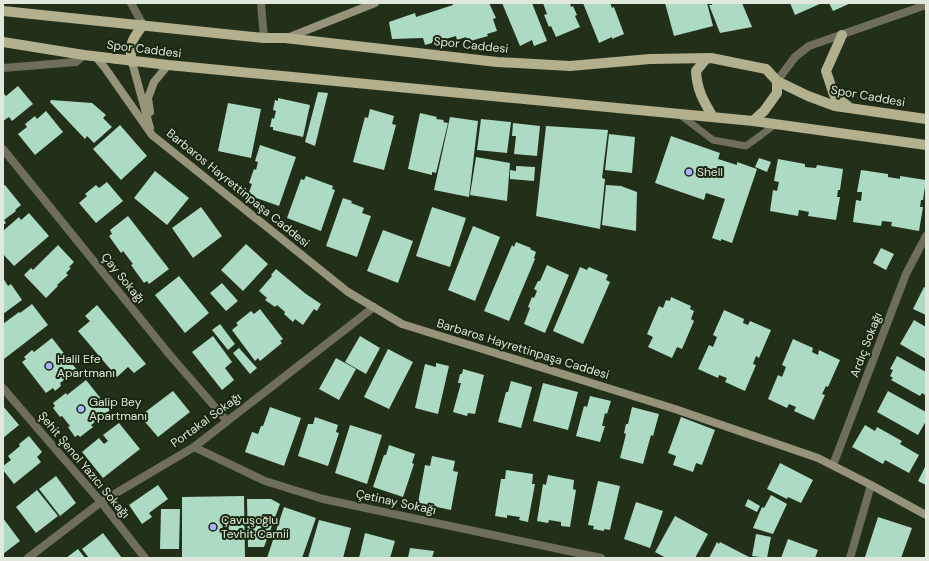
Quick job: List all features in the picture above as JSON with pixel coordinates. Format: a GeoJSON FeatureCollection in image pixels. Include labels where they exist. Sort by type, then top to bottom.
{"type":"FeatureCollection","features":[{"type":"Feature","properties":{"kind":"main road","name":"Spor Caddesi"},"geometry":{"type":"LineString","coordinates":[[3,11],[264,38],[285,38],[497,62],[570,66],[650,60],[711,58],[766,69],[777,80],[814,98],[835,106],[926,119]]}},
{"type":"Feature","properties":{"kind":"main road"},"geometry":{"type":"LineString","coordinates":[[132,62],[130,53],[131,45],[143,25]]}},
{"type":"Feature","properties":{"kind":"main road"},"geometry":{"type":"LineString","coordinates":[[842,34],[826,71],[834,95],[850,108]]}},
{"type":"Feature","properties":{"kind":"main road","name":"Spor Caddesi"},"geometry":{"type":"LineString","coordinates":[[3,42],[132,62],[753,121],[926,145]]}},
{"type":"Feature","properties":{"kind":"main road"},"geometry":{"type":"LineString","coordinates":[[706,59],[696,71],[697,83],[701,96],[713,117]]}},
{"type":"Feature","properties":{"kind":"main road"},"geometry":{"type":"LineString","coordinates":[[753,121],[764,111],[777,93],[777,80]]}},
{"type":"Feature","properties":{"kind":"street"},"geometry":{"type":"LineString","coordinates":[[131,3],[143,25]]}},
{"type":"Feature","properties":{"kind":"street"},"geometry":{"type":"LineString","coordinates":[[261,3],[264,38]]}},
{"type":"Feature","properties":{"kind":"street"},"geometry":{"type":"LineString","coordinates":[[285,38],[375,3]]}},
{"type":"Feature","properties":{"kind":"street"},"geometry":{"type":"LineString","coordinates":[[777,80],[795,57],[809,46],[926,5]]}},
{"type":"Feature","properties":{"kind":"street"},"geometry":{"type":"LineString","coordinates":[[3,68],[76,62],[84,55]]}},
{"type":"Feature","properties":{"kind":"street","name":"Barbaros Hayrettinpaşa Caddesi"},"geometry":{"type":"LineString","coordinates":[[96,57],[152,135],[348,292],[402,324],[675,408],[818,458],[872,485],[926,515]]}},
{"type":"Feature","properties":{"kind":"street","name":"Barbaros Hayrettinpaşa Caddesi"},"geometry":{"type":"LineString","coordinates":[[132,62],[152,135]]}},
{"type":"Feature","properties":{"kind":"street","name":"Barbaros Hayrettinpaşa Caddesi"},"geometry":{"type":"LineString","coordinates":[[152,135],[148,98],[154,82],[168,66]]}},
{"type":"Feature","properties":{"kind":"street","name":"Çay Sokağı"},"geometry":{"type":"LineString","coordinates":[[3,149],[169,354],[227,421]]}},
{"type":"Feature","properties":{"kind":"street","name":"Ardıç Sokağı"},"geometry":{"type":"LineString","coordinates":[[833,466],[906,274],[926,236]]}},
{"type":"Feature","properties":{"kind":"street","name":"Portakal Sokağı"},"geometry":{"type":"LineString","coordinates":[[28,558],[101,502],[194,447],[374,307]]}},
{"type":"Feature","properties":{"kind":"street","name":"Şehit Şenol Yazıcı Sokağı"},"geometry":{"type":"LineString","coordinates":[[3,388],[101,502],[145,558]]}},
{"type":"Feature","properties":{"kind":"street","name":"Çetinay Sokağı"},"geometry":{"type":"LineString","coordinates":[[194,447],[265,481],[323,499],[600,558]]}},
{"type":"Feature","properties":{"kind":"street"},"geometry":{"type":"LineString","coordinates":[[850,558],[872,485]]}},
{"type":"Feature","properties":{"kind":"lane"},"geometry":{"type":"LineString","coordinates":[[679,114],[713,140],[746,146],[776,124]]}},
{"type":"Feature","properties":{"kind":"building"},"geometry":{"type":"Polygon","coordinates":[[[453,3],[489,3],[496,18],[493,19],[497,31],[487,34],[488,36],[467,42],[466,37],[457,40],[456,36],[425,45],[423,38],[392,39],[389,22],[415,13],[416,17],[453,5],[453,3]]]}},
{"type":"Feature","properties":{"kind":"building"},"geometry":{"type":"Polygon","coordinates":[[[502,3],[532,3],[547,41],[534,46],[532,40],[520,46],[502,3]]]}},
{"type":"Feature","properties":{"kind":"building"},"geometry":{"type":"Polygon","coordinates":[[[543,3],[570,3],[577,15],[575,16],[580,27],[556,37],[551,26],[549,27],[544,15],[547,14],[543,3]]]}},
{"type":"Feature","properties":{"kind":"building"},"geometry":{"type":"Polygon","coordinates":[[[583,3],[610,3],[612,8],[614,7],[624,34],[612,39],[612,37],[599,43],[583,3]]]}},
{"type":"Feature","properties":{"kind":"building"},"geometry":{"type":"Polygon","coordinates":[[[665,3],[707,3],[713,26],[674,36],[665,3]]]}},
{"type":"Feature","properties":{"kind":"building"},"geometry":{"type":"Polygon","coordinates":[[[712,3],[742,3],[752,27],[720,33],[709,5],[712,5],[712,3]]]}},
{"type":"Feature","properties":{"kind":"building"},"geometry":{"type":"Polygon","coordinates":[[[790,3],[822,3],[795,15],[790,3]]]}},
{"type":"Feature","properties":{"kind":"building"},"geometry":{"type":"Polygon","coordinates":[[[829,3],[851,3],[833,11],[829,3]]]}},
{"type":"Feature","properties":{"kind":"building"},"geometry":{"type":"Polygon","coordinates":[[[18,86],[33,104],[12,121],[9,117],[3,121],[3,93],[6,96],[18,86]]]}},
{"type":"Feature","properties":{"kind":"building"},"geometry":{"type":"Polygon","coordinates":[[[318,92],[328,93],[315,146],[305,142],[318,92]]]}},
{"type":"Feature","properties":{"kind":"building"},"geometry":{"type":"Polygon","coordinates":[[[278,98],[310,105],[303,137],[273,130],[273,127],[270,127],[272,118],[274,119],[276,111],[273,110],[275,100],[278,101],[278,98]]]}},
{"type":"Feature","properties":{"kind":"building"},"geometry":{"type":"Polygon","coordinates":[[[51,100],[92,103],[106,115],[103,118],[112,127],[94,143],[87,136],[85,139],[50,102],[51,100]]]}},
{"type":"Feature","properties":{"kind":"building"},"geometry":{"type":"Polygon","coordinates":[[[228,103],[261,109],[251,158],[218,151],[228,103]]]}},
{"type":"Feature","properties":{"kind":"building"},"geometry":{"type":"Polygon","coordinates":[[[370,109],[394,116],[392,124],[396,125],[384,170],[353,162],[365,117],[368,118],[370,109]]]}},
{"type":"Feature","properties":{"kind":"building"},"geometry":{"type":"Polygon","coordinates":[[[46,111],[63,132],[35,155],[18,134],[27,127],[25,124],[35,116],[37,119],[46,111]]]}},
{"type":"Feature","properties":{"kind":"building"},"geometry":{"type":"Polygon","coordinates":[[[420,113],[437,117],[436,119],[444,120],[443,122],[448,123],[436,173],[432,172],[432,175],[408,169],[420,113]]]}},
{"type":"Feature","properties":{"kind":"building"},"geometry":{"type":"Polygon","coordinates":[[[450,117],[478,121],[469,197],[434,190],[450,117]]]}},
{"type":"Feature","properties":{"kind":"building"},"geometry":{"type":"Polygon","coordinates":[[[481,119],[511,122],[507,153],[477,150],[481,119]]]}},
{"type":"Feature","properties":{"kind":"building"},"geometry":{"type":"Polygon","coordinates":[[[513,123],[540,126],[537,156],[514,154],[516,136],[512,136],[513,123]]]}},
{"type":"Feature","properties":{"kind":"building"},"geometry":{"type":"Polygon","coordinates":[[[120,125],[147,156],[121,180],[93,149],[120,125]]]}},
{"type":"Feature","properties":{"kind":"building"},"geometry":{"type":"Polygon","coordinates":[[[546,126],[608,130],[602,178],[605,179],[600,229],[536,216],[546,126]]]}},
{"type":"Feature","properties":{"kind":"building"},"geometry":{"type":"Polygon","coordinates":[[[609,134],[635,137],[632,173],[605,170],[609,134]]]}},
{"type":"Feature","properties":{"kind":"building"},"geometry":{"type":"Polygon","coordinates":[[[671,136],[720,153],[718,159],[737,165],[737,162],[757,169],[732,243],[721,239],[721,241],[712,238],[725,199],[706,193],[704,200],[655,183],[671,136]]]}},
{"type":"Feature","properties":{"kind":"building"},"geometry":{"type":"Polygon","coordinates":[[[260,145],[296,157],[279,206],[248,195],[252,184],[249,183],[254,169],[256,170],[258,162],[255,161],[260,145]]]}},
{"type":"Feature","properties":{"kind":"building"},"geometry":{"type":"Polygon","coordinates":[[[476,157],[510,163],[507,201],[470,195],[476,157]]]}},
{"type":"Feature","properties":{"kind":"building"},"geometry":{"type":"Polygon","coordinates":[[[759,158],[771,162],[767,172],[755,167],[759,158]]]}},
{"type":"Feature","properties":{"kind":"building"},"geometry":{"type":"Polygon","coordinates":[[[778,159],[805,164],[805,167],[816,168],[817,165],[843,169],[840,190],[838,190],[837,197],[840,197],[836,220],[808,216],[809,212],[799,210],[798,216],[770,211],[773,190],[777,191],[779,182],[774,181],[778,159]]]}},
{"type":"Feature","properties":{"kind":"building"},"geometry":{"type":"Polygon","coordinates":[[[516,166],[535,167],[534,181],[510,179],[510,170],[516,171],[516,166]]]}},
{"type":"Feature","properties":{"kind":"building"},"geometry":{"type":"Polygon","coordinates":[[[861,170],[888,174],[888,177],[900,179],[900,176],[926,180],[923,200],[921,200],[920,207],[923,207],[919,231],[891,226],[892,222],[882,221],[881,226],[853,222],[856,200],[861,201],[862,192],[857,192],[861,170]]]}},
{"type":"Feature","properties":{"kind":"building"},"geometry":{"type":"Polygon","coordinates":[[[155,171],[189,198],[167,225],[134,198],[155,171]]]}},
{"type":"Feature","properties":{"kind":"building"},"geometry":{"type":"Polygon","coordinates":[[[306,176],[333,186],[332,189],[335,190],[321,231],[287,218],[301,179],[304,180],[306,176]]]}},
{"type":"Feature","properties":{"kind":"building"},"geometry":{"type":"Polygon","coordinates":[[[107,182],[123,201],[96,223],[79,203],[87,196],[85,194],[96,185],[99,188],[107,182]]]}},
{"type":"Feature","properties":{"kind":"building"},"geometry":{"type":"Polygon","coordinates":[[[5,185],[21,205],[4,220],[6,223],[3,225],[3,186],[5,185]]]}},
{"type":"Feature","properties":{"kind":"building"},"geometry":{"type":"Polygon","coordinates":[[[606,185],[621,186],[637,192],[636,231],[602,225],[606,185]]]}},
{"type":"Feature","properties":{"kind":"building"},"geometry":{"type":"Polygon","coordinates":[[[343,198],[364,208],[362,213],[371,216],[357,257],[326,246],[343,198]]]}},
{"type":"Feature","properties":{"kind":"building"},"geometry":{"type":"Polygon","coordinates":[[[201,207],[222,236],[193,258],[172,228],[201,207]]]}},
{"type":"Feature","properties":{"kind":"building"},"geometry":{"type":"Polygon","coordinates":[[[432,207],[466,218],[450,267],[416,256],[432,207]]]}},
{"type":"Feature","properties":{"kind":"building"},"geometry":{"type":"Polygon","coordinates":[[[29,213],[49,236],[14,266],[3,254],[3,231],[19,217],[21,220],[29,213]]]}},
{"type":"Feature","properties":{"kind":"building"},"geometry":{"type":"Polygon","coordinates":[[[128,216],[169,269],[149,284],[147,281],[144,283],[131,265],[133,264],[123,251],[121,253],[109,236],[112,234],[110,230],[128,216]]]}},
{"type":"Feature","properties":{"kind":"building"},"geometry":{"type":"Polygon","coordinates":[[[473,226],[500,237],[475,301],[448,290],[473,226]]]}},
{"type":"Feature","properties":{"kind":"building"},"geometry":{"type":"Polygon","coordinates":[[[383,230],[413,241],[398,283],[367,271],[383,230]]]}},
{"type":"Feature","properties":{"kind":"building"},"geometry":{"type":"Polygon","coordinates":[[[516,242],[531,248],[530,249],[536,252],[535,259],[509,321],[484,311],[512,245],[514,247],[516,242]]]}},
{"type":"Feature","properties":{"kind":"building"},"geometry":{"type":"Polygon","coordinates":[[[246,244],[268,264],[243,291],[221,270],[246,244]]]}},
{"type":"Feature","properties":{"kind":"building"},"geometry":{"type":"Polygon","coordinates":[[[58,245],[74,262],[66,273],[68,275],[46,298],[24,275],[31,268],[33,270],[58,245]]]}},
{"type":"Feature","properties":{"kind":"building"},"geometry":{"type":"Polygon","coordinates":[[[881,248],[894,254],[886,270],[873,263],[881,248]]]}},
{"type":"Feature","properties":{"kind":"building"},"geometry":{"type":"Polygon","coordinates":[[[547,265],[569,275],[545,333],[524,324],[530,308],[528,307],[532,297],[534,298],[537,291],[534,289],[538,281],[540,281],[547,265]]]}},
{"type":"Feature","properties":{"kind":"building"},"geometry":{"type":"Polygon","coordinates":[[[580,267],[587,270],[589,267],[608,275],[606,280],[610,282],[583,344],[553,331],[580,267]]]}},
{"type":"Feature","properties":{"kind":"building"},"geometry":{"type":"Polygon","coordinates":[[[276,269],[306,294],[321,304],[317,311],[314,309],[303,325],[295,319],[293,322],[277,305],[275,307],[265,300],[267,298],[259,291],[276,269]]]}},
{"type":"Feature","properties":{"kind":"building"},"geometry":{"type":"Polygon","coordinates":[[[179,276],[209,313],[185,333],[155,295],[179,276]]]}},
{"type":"Feature","properties":{"kind":"building"},"geometry":{"type":"Polygon","coordinates":[[[3,278],[8,286],[11,284],[22,300],[3,314],[3,278]]]}},
{"type":"Feature","properties":{"kind":"building"},"geometry":{"type":"Polygon","coordinates":[[[222,283],[238,301],[226,311],[210,293],[222,283]]]}},
{"type":"Feature","properties":{"kind":"building"},"geometry":{"type":"Polygon","coordinates":[[[924,287],[926,288],[926,315],[913,309],[924,287]]]}},
{"type":"Feature","properties":{"kind":"building"},"geometry":{"type":"Polygon","coordinates":[[[671,297],[691,306],[690,309],[694,311],[691,319],[694,321],[682,349],[677,347],[672,358],[648,347],[653,337],[647,334],[659,306],[663,308],[666,300],[670,301],[671,297]]]}},
{"type":"Feature","properties":{"kind":"building"},"geometry":{"type":"Polygon","coordinates":[[[32,304],[48,325],[4,359],[3,324],[32,304]]]}},
{"type":"Feature","properties":{"kind":"building"},"geometry":{"type":"Polygon","coordinates":[[[97,305],[146,364],[134,373],[128,367],[117,377],[78,331],[90,321],[85,316],[97,305]]]}},
{"type":"Feature","properties":{"kind":"building"},"geometry":{"type":"Polygon","coordinates":[[[260,309],[283,339],[280,341],[282,343],[260,361],[258,358],[255,361],[232,330],[238,325],[236,323],[251,311],[254,314],[260,309]]]}},
{"type":"Feature","properties":{"kind":"building"},"geometry":{"type":"Polygon","coordinates":[[[724,310],[744,319],[743,323],[748,325],[750,321],[771,330],[759,358],[756,356],[753,364],[756,365],[745,391],[725,382],[727,378],[719,375],[718,378],[698,369],[709,345],[713,347],[717,337],[713,335],[724,310]]]}},
{"type":"Feature","properties":{"kind":"building"},"geometry":{"type":"Polygon","coordinates":[[[914,320],[926,327],[926,359],[900,344],[914,320]]]}},
{"type":"Feature","properties":{"kind":"building"},"geometry":{"type":"Polygon","coordinates":[[[220,324],[235,344],[228,350],[212,330],[220,324]]]}},
{"type":"Feature","properties":{"kind":"building"},"geometry":{"type":"Polygon","coordinates":[[[213,336],[232,362],[225,368],[234,380],[222,390],[192,352],[213,336]]]}},
{"type":"Feature","properties":{"kind":"building"},"geometry":{"type":"Polygon","coordinates":[[[360,336],[380,348],[366,374],[345,362],[360,336]]]}},
{"type":"Feature","properties":{"kind":"building","name":"Halil Efe Apartmanı"},"geometry":{"type":"Polygon","coordinates":[[[52,338],[77,370],[60,383],[61,386],[55,391],[53,388],[46,393],[22,362],[26,359],[24,357],[32,350],[34,352],[52,338]]]}},
{"type":"Feature","properties":{"kind":"building"},"geometry":{"type":"Polygon","coordinates":[[[793,339],[813,348],[812,352],[818,355],[819,350],[840,360],[828,387],[826,386],[822,394],[825,395],[814,420],[794,411],[796,407],[789,404],[787,408],[768,399],[778,375],[782,377],[786,367],[782,365],[793,339]]]}},
{"type":"Feature","properties":{"kind":"building"},"geometry":{"type":"Polygon","coordinates":[[[239,348],[257,368],[250,374],[233,353],[239,348]]]}},
{"type":"Feature","properties":{"kind":"building"},"geometry":{"type":"Polygon","coordinates":[[[388,349],[413,362],[389,409],[364,397],[388,349]]]}},
{"type":"Feature","properties":{"kind":"building"},"geometry":{"type":"Polygon","coordinates":[[[897,356],[926,372],[925,395],[922,393],[920,396],[891,380],[893,378],[890,376],[893,370],[890,369],[897,356]]]}},
{"type":"Feature","properties":{"kind":"building"},"geometry":{"type":"Polygon","coordinates":[[[336,358],[356,369],[339,400],[319,389],[336,358]]]}},
{"type":"Feature","properties":{"kind":"building"},"geometry":{"type":"Polygon","coordinates":[[[436,363],[449,366],[438,414],[415,408],[425,364],[436,367],[436,363]]]}},
{"type":"Feature","properties":{"kind":"building"},"geometry":{"type":"Polygon","coordinates":[[[463,369],[484,375],[475,414],[468,413],[467,416],[453,412],[461,383],[458,383],[460,374],[462,374],[463,369]]]}},
{"type":"Feature","properties":{"kind":"building","name":"Galip Bey Apartmanı"},"geometry":{"type":"Polygon","coordinates":[[[86,380],[110,410],[91,425],[93,427],[80,437],[78,435],[75,437],[68,427],[70,426],[53,408],[55,406],[53,403],[66,393],[67,395],[86,380]]]}},
{"type":"Feature","properties":{"kind":"building"},"geometry":{"type":"Polygon","coordinates":[[[511,381],[532,387],[521,428],[498,422],[506,392],[508,392],[511,381]]]}},
{"type":"Feature","properties":{"kind":"building"},"geometry":{"type":"Polygon","coordinates":[[[543,383],[578,392],[568,430],[533,421],[543,383]]]}},
{"type":"Feature","properties":{"kind":"building"},"geometry":{"type":"Polygon","coordinates":[[[173,391],[190,412],[158,437],[140,416],[173,391]]]}},
{"type":"Feature","properties":{"kind":"building"},"geometry":{"type":"Polygon","coordinates":[[[888,391],[926,412],[926,421],[918,435],[877,412],[888,391]]]}},
{"type":"Feature","properties":{"kind":"building"},"geometry":{"type":"Polygon","coordinates":[[[590,396],[611,401],[607,414],[605,413],[602,426],[605,426],[600,442],[576,436],[584,406],[587,407],[590,396]]]}},
{"type":"Feature","properties":{"kind":"building"},"geometry":{"type":"Polygon","coordinates":[[[3,406],[19,425],[3,438],[3,406]]]}},
{"type":"Feature","properties":{"kind":"building"},"geometry":{"type":"Polygon","coordinates":[[[270,407],[301,418],[284,466],[245,452],[252,432],[258,434],[261,426],[263,426],[270,407]]]}},
{"type":"Feature","properties":{"kind":"building"},"geometry":{"type":"Polygon","coordinates":[[[632,407],[659,414],[653,436],[651,435],[643,464],[620,458],[626,434],[624,433],[626,424],[628,424],[632,407]]]}},
{"type":"Feature","properties":{"kind":"building"},"geometry":{"type":"Polygon","coordinates":[[[315,417],[338,425],[336,432],[339,433],[328,466],[298,456],[308,424],[313,424],[315,417]]]}},
{"type":"Feature","properties":{"kind":"building"},"geometry":{"type":"Polygon","coordinates":[[[681,417],[715,430],[702,465],[696,463],[693,472],[673,465],[676,456],[668,453],[681,417]]]}},
{"type":"Feature","properties":{"kind":"building"},"geometry":{"type":"Polygon","coordinates":[[[119,423],[140,449],[103,478],[82,452],[99,438],[104,444],[108,441],[103,435],[119,423]]]}},
{"type":"Feature","properties":{"kind":"building"},"geometry":{"type":"Polygon","coordinates":[[[350,425],[382,435],[367,484],[335,473],[350,425]]]}},
{"type":"Feature","properties":{"kind":"building"},"geometry":{"type":"Polygon","coordinates":[[[865,425],[875,431],[877,427],[902,441],[900,444],[919,455],[909,473],[885,460],[883,464],[852,447],[865,425]]]}},
{"type":"Feature","properties":{"kind":"building"},"geometry":{"type":"Polygon","coordinates":[[[29,436],[42,452],[37,457],[41,462],[14,484],[3,470],[3,466],[11,460],[8,456],[29,436]]]}},
{"type":"Feature","properties":{"kind":"building"},"geometry":{"type":"Polygon","coordinates":[[[389,445],[415,454],[412,463],[414,464],[403,497],[373,487],[389,445]]]}},
{"type":"Feature","properties":{"kind":"building"},"geometry":{"type":"Polygon","coordinates":[[[432,456],[455,461],[453,471],[458,472],[451,510],[418,503],[425,465],[430,466],[432,456]]]}},
{"type":"Feature","properties":{"kind":"building"},"geometry":{"type":"Polygon","coordinates":[[[780,463],[813,480],[801,503],[788,497],[787,499],[767,489],[780,463]]]}},
{"type":"Feature","properties":{"kind":"building"},"geometry":{"type":"Polygon","coordinates":[[[926,465],[926,485],[918,481],[926,465]]]}},
{"type":"Feature","properties":{"kind":"building"},"geometry":{"type":"Polygon","coordinates":[[[506,470],[533,474],[532,484],[535,484],[528,522],[519,520],[520,517],[507,515],[507,518],[495,516],[501,479],[505,479],[506,470]]]}},
{"type":"Feature","properties":{"kind":"building"},"geometry":{"type":"Polygon","coordinates":[[[548,475],[574,480],[573,489],[576,490],[570,527],[561,526],[561,522],[549,520],[548,523],[537,521],[543,484],[546,485],[548,475]]]}},
{"type":"Feature","properties":{"kind":"building"},"geometry":{"type":"Polygon","coordinates":[[[56,476],[76,503],[60,516],[39,489],[56,476]]]}},
{"type":"Feature","properties":{"kind":"building"},"geometry":{"type":"Polygon","coordinates":[[[598,481],[620,486],[610,530],[604,529],[604,531],[593,529],[594,526],[588,525],[598,481]]]}},
{"type":"Feature","properties":{"kind":"building"},"geometry":{"type":"Polygon","coordinates":[[[158,485],[168,499],[149,513],[152,517],[142,524],[129,505],[158,485]]]}},
{"type":"Feature","properties":{"kind":"building"},"geometry":{"type":"Polygon","coordinates":[[[37,490],[58,516],[36,533],[16,507],[37,490]]]}},
{"type":"Feature","properties":{"kind":"building"},"geometry":{"type":"Polygon","coordinates":[[[771,495],[787,504],[773,534],[753,528],[762,507],[764,508],[771,495]]]}},
{"type":"Feature","properties":{"kind":"building","name":"Çavuşoğlu Tevhit Camii"},"geometry":{"type":"Polygon","coordinates":[[[244,496],[245,558],[182,558],[182,497],[244,496]]]}},
{"type":"Feature","properties":{"kind":"building"},"geometry":{"type":"Polygon","coordinates":[[[247,499],[271,499],[280,504],[264,547],[248,547],[247,499]]]}},
{"type":"Feature","properties":{"kind":"building"},"geometry":{"type":"Polygon","coordinates":[[[748,499],[760,506],[757,512],[745,506],[748,499]]]}},
{"type":"Feature","properties":{"kind":"building"},"geometry":{"type":"Polygon","coordinates":[[[636,502],[663,511],[650,548],[624,539],[636,502]]]}},
{"type":"Feature","properties":{"kind":"building"},"geometry":{"type":"Polygon","coordinates":[[[284,507],[316,518],[302,558],[267,558],[284,507]]]}},
{"type":"Feature","properties":{"kind":"building"},"geometry":{"type":"Polygon","coordinates":[[[161,509],[180,509],[179,549],[160,549],[161,509]]]}},
{"type":"Feature","properties":{"kind":"building"},"geometry":{"type":"Polygon","coordinates":[[[675,516],[708,534],[695,558],[666,558],[655,552],[675,516]]]}},
{"type":"Feature","properties":{"kind":"building"},"geometry":{"type":"Polygon","coordinates":[[[878,517],[912,528],[901,558],[865,557],[878,517]]]}},
{"type":"Feature","properties":{"kind":"building"},"geometry":{"type":"Polygon","coordinates":[[[3,518],[20,541],[3,554],[3,518]]]}},
{"type":"Feature","properties":{"kind":"building"},"geometry":{"type":"Polygon","coordinates":[[[319,520],[351,528],[343,558],[308,558],[319,520]]]}},
{"type":"Feature","properties":{"kind":"building"},"geometry":{"type":"Polygon","coordinates":[[[103,533],[122,558],[89,558],[82,549],[103,533]]]}},
{"type":"Feature","properties":{"kind":"building"},"geometry":{"type":"Polygon","coordinates":[[[365,533],[395,541],[390,558],[359,558],[365,533]]]}},
{"type":"Feature","properties":{"kind":"building"},"geometry":{"type":"Polygon","coordinates":[[[756,534],[771,537],[767,558],[752,556],[756,534]]]}},
{"type":"Feature","properties":{"kind":"building"},"geometry":{"type":"Polygon","coordinates":[[[788,539],[818,550],[815,558],[781,558],[788,539]]]}},
{"type":"Feature","properties":{"kind":"building"},"geometry":{"type":"Polygon","coordinates":[[[717,542],[719,544],[720,542],[751,558],[709,558],[717,542]]]}},
{"type":"Feature","properties":{"kind":"building"},"geometry":{"type":"Polygon","coordinates":[[[410,548],[434,551],[432,558],[408,558],[410,548]]]}},
{"type":"Feature","properties":{"kind":"building"},"geometry":{"type":"Polygon","coordinates":[[[78,549],[85,558],[66,558],[78,549]]]}},
{"type":"Feature","properties":{"kind":"place","name":"Shell"},"geometry":{"type":"Point","coordinates":[689,172]}},
{"type":"Feature","properties":{"kind":"place","name":"Halil Efe Apartmanı"},"geometry":{"type":"Point","coordinates":[49,366]}},
{"type":"Feature","properties":{"kind":"place","name":"Galip Bey Apartmanı"},"geometry":{"type":"Point","coordinates":[81,409]}},
{"type":"Feature","properties":{"kind":"place","name":"Çavuşoğlu Tevhit Camii"},"geometry":{"type":"Point","coordinates":[213,527]}}]}
